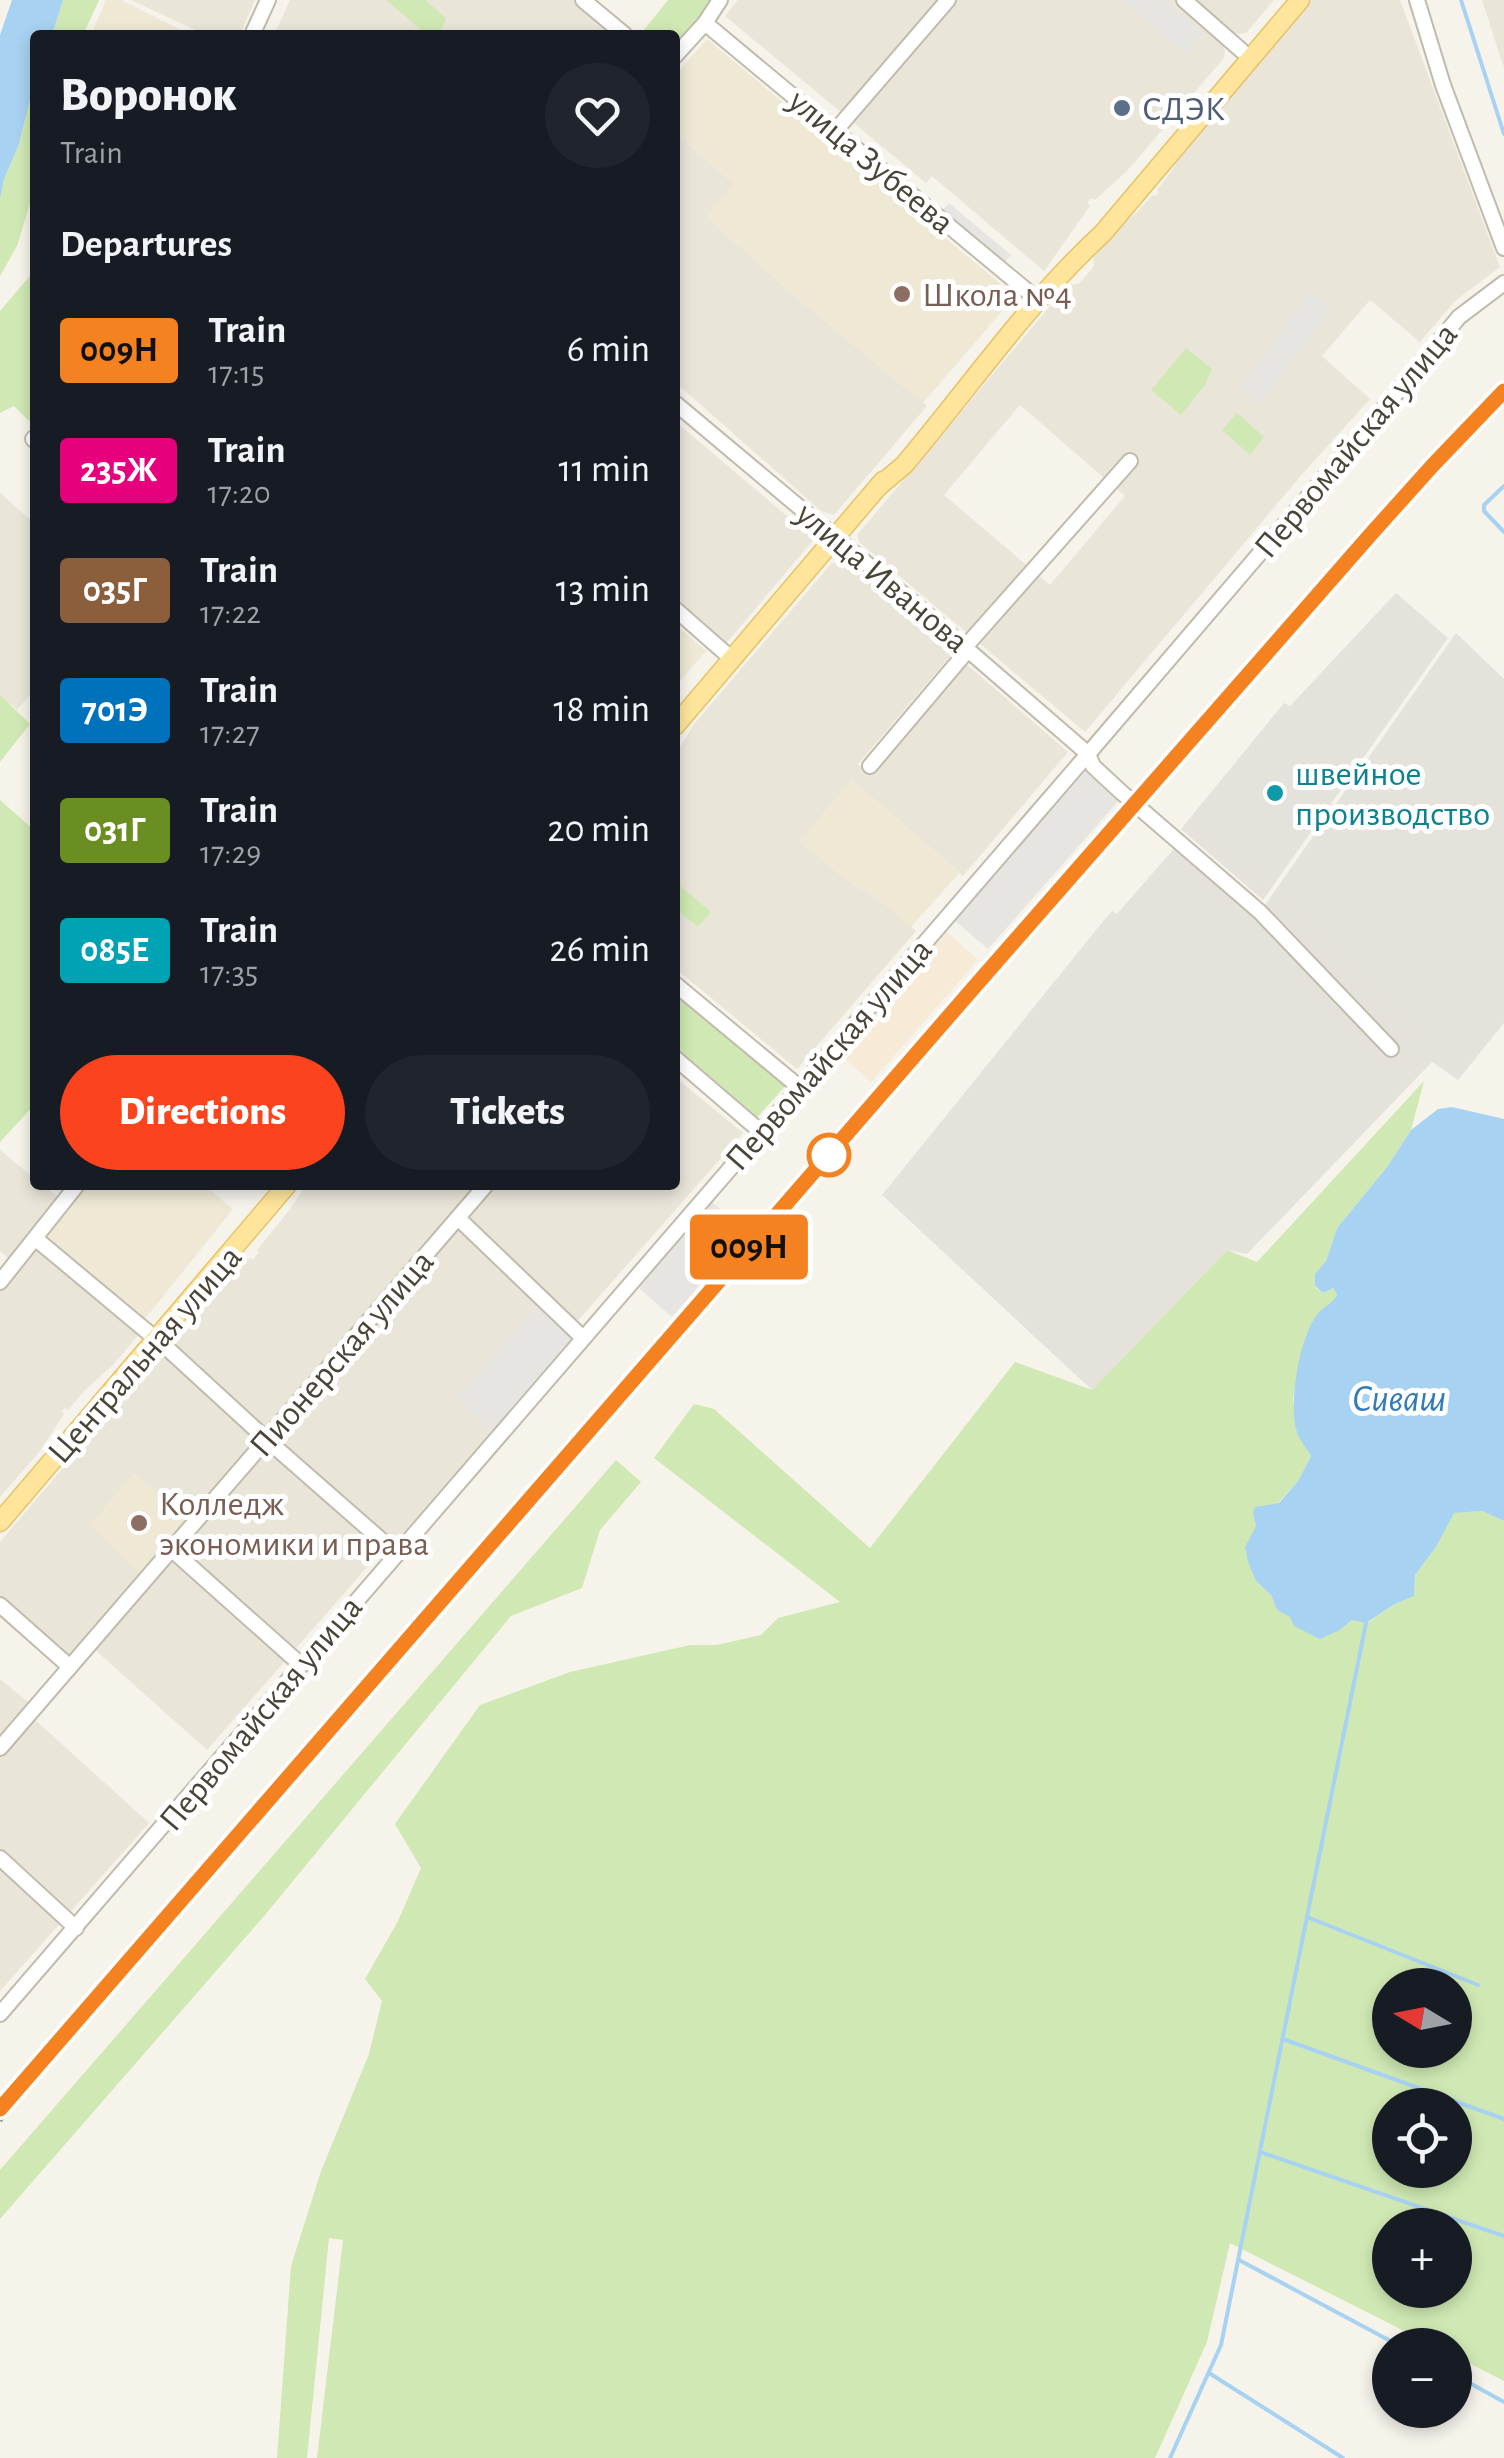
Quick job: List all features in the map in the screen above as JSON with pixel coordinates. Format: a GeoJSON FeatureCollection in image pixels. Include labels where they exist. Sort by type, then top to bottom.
{"type":"FeatureCollection","features":[{"type":"Feature","properties":{"kind":"main road"},"geometry":{"type":"LineString","coordinates":[[1071,263],[1104,214],[1286,0]]}},
{"type":"Feature","properties":{"kind":"main road"},"geometry":{"type":"LineString","coordinates":[[680,720],[878,487],[904,466],[997,348],[1071,263],[1104,233],[1300,0]]}},
{"type":"Feature","properties":{"kind":"main road","name":"Центральная улица"},"geometry":{"type":"LineString","coordinates":[[0,1522],[284,1190]]}},
{"type":"Feature","properties":{"kind":"street"},"geometry":{"type":"LineString","coordinates":[[254,30],[268,0]]}},
{"type":"Feature","properties":{"kind":"street"},"geometry":{"type":"LineString","coordinates":[[583,0],[620,30]]}},
{"type":"Feature","properties":{"kind":"street"},"geometry":{"type":"LineString","coordinates":[[680,50],[720,0]]}},
{"type":"Feature","properties":{"kind":"street"},"geometry":{"type":"LineString","coordinates":[[836,130],[948,0]]}},
{"type":"Feature","properties":{"kind":"street"},"geometry":{"type":"LineString","coordinates":[[1184,0],[1242,51]]}},
{"type":"Feature","properties":{"kind":"street"},"geometry":{"type":"LineString","coordinates":[[1417,0],[1443,85],[1504,248]]}},
{"type":"Feature","properties":{"kind":"street","name":"улица Зубеева"},"geometry":{"type":"LineString","coordinates":[[705,23],[1038,300]]}},
{"type":"Feature","properties":{"kind":"street","name":"Первомайская улица"},"geometry":{"type":"LineString","coordinates":[[0,2014],[1088,754],[1458,317],[1504,282]]}},
{"type":"Feature","properties":{"kind":"street","name":"улица Иванова"},"geometry":{"type":"LineString","coordinates":[[680,407],[1088,754],[1093,766],[1121,792],[1260,912],[1391,1049]]}},
{"type":"Feature","properties":{"kind":"street"},"geometry":{"type":"LineString","coordinates":[[870,766],[1130,461]]}},
{"type":"Feature","properties":{"kind":"street"},"geometry":{"type":"LineString","coordinates":[[680,613],[732,659]]}},
{"type":"Feature","properties":{"kind":"street"},"geometry":{"type":"LineString","coordinates":[[680,988],[799,1088]]}},
{"type":"Feature","properties":{"kind":"street"},"geometry":{"type":"LineString","coordinates":[[680,1062],[761,1132]]}},
{"type":"Feature","properties":{"kind":"street"},"geometry":{"type":"LineString","coordinates":[[0,1282],[73,1190]]}},
{"type":"Feature","properties":{"kind":"street","name":"Пионерская улица"},"geometry":{"type":"LineString","coordinates":[[0,1748],[482,1190]]}},
{"type":"Feature","properties":{"kind":"street"},"geometry":{"type":"LineString","coordinates":[[458,1218],[583,1338]]}},
{"type":"Feature","properties":{"kind":"street"},"geometry":{"type":"LineString","coordinates":[[36,1239],[396,1553]]}},
{"type":"Feature","properties":{"kind":"street"},"geometry":{"type":"LineString","coordinates":[[172,1550],[300,1664]]}},
{"type":"Feature","properties":{"kind":"street"},"geometry":{"type":"LineString","coordinates":[[0,1605],[70,1667]]}},
{"type":"Feature","properties":{"kind":"street"},"geometry":{"type":"LineString","coordinates":[[0,1858],[76,1928]]}},
{"type":"Feature","properties":{"kind":"shaded area"},"geometry":{"type":"Polygon","coordinates":[[[106,0],[121,0],[181,30],[93,30],[106,0]]]}},
{"type":"Feature","properties":{"kind":"shaded area"},"geometry":{"type":"Polygon","coordinates":[[[131,0],[255,0],[242,30],[195,30],[131,0]]]}},
{"type":"Feature","properties":{"kind":"shaded area"},"geometry":{"type":"Polygon","coordinates":[[[290,0],[573,0],[609,30],[276,30],[290,0]]]}},
{"type":"Feature","properties":{"kind":"shaded area"},"geometry":{"type":"Polygon","coordinates":[[[738,0],[1274,0],[1246,33],[1231,31],[1221,42],[1224,58],[1127,171],[1095,200],[1091,198],[1087,203],[1090,206],[1044,271],[932,176],[926,183],[725,16],[738,0]]]}},
{"type":"Feature","properties":{"kind":"shaded area"},"geometry":{"type":"Polygon","coordinates":[[[1122,0],[1163,0],[1203,33],[1186,54],[1122,0]]]}},
{"type":"Feature","properties":{"kind":"shaded area"},"geometry":{"type":"Polygon","coordinates":[[[1310,0],[1400,0],[1500,267],[1455,301],[1420,342],[1370,300],[1322,356],[1370,399],[1085,732],[859,542],[857,535],[1068,285],[1079,284],[1113,233],[1159,193],[1157,190],[1184,148],[1310,0]],[[1020,405],[944,495],[1050,585],[1125,496],[1020,405]]]}},
{"type":"Feature","properties":{"kind":"shaded area"},"geometry":{"type":"Polygon","coordinates":[[[1482,0],[1504,0],[1504,68],[1482,0]]]}},
{"type":"Feature","properties":{"kind":"shaded area"},"geometry":{"type":"Polygon","coordinates":[[[707,39],[1015,296],[923,403],[706,216],[734,184],[680,136],[680,70],[707,39]]]}},
{"type":"Feature","properties":{"kind":"shaded area"},"geometry":{"type":"Polygon","coordinates":[[[680,136],[734,184],[707,217],[927,406],[834,515],[821,511],[680,386],[680,136]]]}},
{"type":"Feature","properties":{"kind":"shaded area"},"geometry":{"type":"Polygon","coordinates":[[[949,203],[1011,255],[1003,264],[941,212],[949,203]]]}},
{"type":"Feature","properties":{"kind":"shaded area"},"geometry":{"type":"Polygon","coordinates":[[[1311,291],[1331,309],[1260,404],[1240,389],[1311,291]]]}},
{"type":"Feature","properties":{"kind":"shaded area"},"geometry":{"type":"Polygon","coordinates":[[[680,425],[814,539],[724,646],[680,610],[680,425]]]}},
{"type":"Feature","properties":{"kind":"shaded area"},"geometry":{"type":"Polygon","coordinates":[[[0,493],[30,520],[30,695],[17,710],[0,695],[0,493]]]}},
{"type":"Feature","properties":{"kind":"shaded area"},"geometry":{"type":"Polygon","coordinates":[[[844,560],[953,653],[858,764],[870,775],[965,663],[1068,752],[963,876],[852,780],[800,841],[916,931],[797,1069],[680,972],[680,747],[695,723],[831,564],[844,560]]]}},
{"type":"Feature","properties":{"kind":"shaded area"},"geometry":{"type":"Polygon","coordinates":[[[1396,593],[1448,638],[1263,900],[1181,829],[1284,703],[1290,706],[1396,593]]]}},
{"type":"Feature","properties":{"kind":"shaded area"},"geometry":{"type":"Polygon","coordinates":[[[680,628],[706,651],[680,681],[680,628]]]}},
{"type":"Feature","properties":{"kind":"shaded area"},"geometry":{"type":"Polygon","coordinates":[[[1456,633],[1504,679],[1504,1023],[1458,1080],[1432,1062],[1247,1254],[1227,1250],[1092,1390],[882,1195],[1105,919],[1112,911],[1117,914],[1179,843],[1260,912],[1456,633]]]}},
{"type":"Feature","properties":{"kind":"shaded area"},"geometry":{"type":"Polygon","coordinates":[[[1088,769],[1121,798],[988,949],[954,920],[1088,769]]]}},
{"type":"Feature","properties":{"kind":"shaded area"},"geometry":{"type":"Polygon","coordinates":[[[852,780],[959,873],[911,927],[800,841],[852,780]]]}},
{"type":"Feature","properties":{"kind":"shaded area"},"geometry":{"type":"Polygon","coordinates":[[[946,931],[978,960],[871,1082],[840,1054],[946,931]]]}},
{"type":"Feature","properties":{"kind":"shaded area"},"geometry":{"type":"Polygon","coordinates":[[[680,1081],[743,1133],[576,1323],[466,1217],[488,1190],[680,1190],[680,1081]]]}},
{"type":"Feature","properties":{"kind":"shaded area"},"geometry":{"type":"Polygon","coordinates":[[[0,1150],[30,1175],[30,1190],[49,1190],[58,1197],[8,1258],[0,1251],[0,1150]]]}},
{"type":"Feature","properties":{"kind":"shaded area"},"geometry":{"type":"Polygon","coordinates":[[[80,1190],[210,1190],[233,1209],[144,1320],[45,1238],[80,1190]]]}},
{"type":"Feature","properties":{"kind":"shaded area"},"geometry":{"type":"Polygon","coordinates":[[[303,1190],[473,1190],[266,1432],[170,1343],[229,1276],[250,1258],[253,1260],[303,1190]]]}},
{"type":"Feature","properties":{"kind":"shaded area"},"geometry":{"type":"Polygon","coordinates":[[[712,1202],[746,1231],[672,1317],[639,1288],[712,1202]]]}},
{"type":"Feature","properties":{"kind":"shaded area"},"geometry":{"type":"Polygon","coordinates":[[[458,1218],[543,1300],[457,1398],[491,1431],[390,1548],[266,1439],[458,1218]]]}},
{"type":"Feature","properties":{"kind":"shaded area"},"geometry":{"type":"Polygon","coordinates":[[[37,1247],[139,1334],[68,1410],[62,1411],[64,1414],[40,1451],[0,1497],[0,1289],[37,1247]]]}},
{"type":"Feature","properties":{"kind":"shaded area"},"geometry":{"type":"Polygon","coordinates":[[[543,1300],[577,1332],[491,1431],[457,1398],[543,1300]]]}},
{"type":"Feature","properties":{"kind":"shaded area"},"geometry":{"type":"Polygon","coordinates":[[[163,1351],[257,1440],[188,1520],[134,1474],[90,1525],[140,1574],[67,1657],[0,1598],[0,1542],[163,1351]]]}},
{"type":"Feature","properties":{"kind":"shaded area"},"geometry":{"type":"Polygon","coordinates":[[[267,1447],[383,1549],[207,1750],[93,1648],[267,1447]]]}},
{"type":"Feature","properties":{"kind":"shaded area","name":"Колледж экономики и права"},"geometry":{"type":"Polygon","coordinates":[[[134,1474],[188,1520],[140,1574],[89,1525],[134,1474]]]}},
{"type":"Feature","properties":{"kind":"shaded area"},"geometry":{"type":"Polygon","coordinates":[[[0,1679],[33,1706],[0,1740],[0,1679]]]}},
{"type":"Feature","properties":{"kind":"shaded area"},"geometry":{"type":"Polygon","coordinates":[[[33,1718],[149,1823],[0,1991],[0,1756],[33,1718]]]}},
{"type":"Feature","properties":{"kind":"green space"},"geometry":{"type":"Polygon","coordinates":[[[63,0],[99,0],[85,30],[54,30],[63,0]]]}},
{"type":"Feature","properties":{"kind":"green space"},"geometry":{"type":"Polygon","coordinates":[[[386,0],[425,0],[446,18],[441,30],[421,30],[386,0]]]}},
{"type":"Feature","properties":{"kind":"green space"},"geometry":{"type":"Polygon","coordinates":[[[668,0],[714,0],[680,42],[680,30],[644,30],[668,0]]]}},
{"type":"Feature","properties":{"kind":"green space"},"geometry":{"type":"Polygon","coordinates":[[[30,100],[30,203],[17,246],[0,276],[0,200],[30,100]]]}},
{"type":"Feature","properties":{"kind":"green space"},"geometry":{"type":"Polygon","coordinates":[[[30,276],[29,421],[14,406],[0,413],[0,311],[30,276]]]}},
{"type":"Feature","properties":{"kind":"green space"},"geometry":{"type":"Polygon","coordinates":[[[1186,348],[1212,369],[1205,385],[1181,415],[1151,390],[1186,348]]]}},
{"type":"Feature","properties":{"kind":"green space"},"geometry":{"type":"Polygon","coordinates":[[[1237,413],[1264,437],[1250,455],[1222,430],[1237,413]]]}},
{"type":"Feature","properties":{"kind":"green space"},"geometry":{"type":"Polygon","coordinates":[[[0,695],[30,724],[0,762],[0,695]]]}},
{"type":"Feature","properties":{"kind":"green space"},"geometry":{"type":"Polygon","coordinates":[[[0,800],[30,827],[30,1109],[0,1142],[0,800]]]}},
{"type":"Feature","properties":{"kind":"green space"},"geometry":{"type":"Polygon","coordinates":[[[680,886],[711,912],[698,927],[680,912],[680,886]]]}},
{"type":"Feature","properties":{"kind":"green space"},"geometry":{"type":"Polygon","coordinates":[[[680,996],[786,1085],[753,1122],[680,1059],[680,996]]]}},
{"type":"Feature","properties":{"kind":"green space"},"geometry":{"type":"Polygon","coordinates":[[[1424,1081],[1411,1130],[1387,1167],[1337,1228],[1326,1261],[1315,1274],[1315,1287],[1323,1293],[1333,1288],[1337,1295],[1333,1303],[1320,1311],[1298,1368],[1293,1399],[1298,1434],[1311,1456],[1298,1481],[1278,1503],[1253,1514],[1256,1581],[1271,1595],[1277,1610],[1340,1630],[1352,1620],[1367,1623],[1414,1596],[1415,1575],[1436,1547],[1453,1513],[1482,1511],[1504,1521],[1504,2381],[1472,2365],[1472,2328],[1398,2328],[1230,2243],[1207,2342],[1155,2458],[317,2458],[343,2240],[329,2238],[307,2458],[277,2458],[291,2266],[321,2171],[369,2054],[382,2001],[365,1979],[398,1921],[421,1868],[395,1824],[480,1705],[570,1672],[690,1645],[717,1645],[761,1635],[778,1618],[840,1602],[654,1458],[694,1404],[714,1409],[870,1548],[1015,1362],[1092,1390],[1227,1250],[1257,1262],[1424,1081]]]}},
{"type":"Feature","properties":{"kind":"green space"},"geometry":{"type":"Polygon","coordinates":[[[616,1460],[641,1482],[600,1530],[582,1588],[511,1616],[265,1915],[0,2219],[0,2170],[616,1460]]]}},
{"type":"Feature","properties":{"kind":"water"},"geometry":{"type":"Polygon","coordinates":[[[12,0],[63,0],[54,30],[30,30],[30,100],[0,200],[0,35],[12,0]]]}},
{"type":"Feature","properties":{"kind":"water","name":"Сиваш"},"geometry":{"type":"Polygon","coordinates":[[[1452,1107],[1504,1119],[1504,1521],[1482,1511],[1454,1513],[1415,1575],[1414,1596],[1366,1623],[1352,1620],[1320,1639],[1294,1626],[1256,1581],[1245,1547],[1256,1526],[1253,1514],[1255,1507],[1279,1503],[1298,1481],[1311,1456],[1295,1423],[1297,1371],[1313,1322],[1337,1295],[1333,1288],[1323,1293],[1315,1286],[1315,1274],[1326,1261],[1337,1228],[1387,1167],[1411,1130],[1438,1109],[1452,1107]]]}},
{"type":"Feature","properties":{"kind":"waterway"},"geometry":{"type":"LineString","coordinates":[[1461,0],[1504,134]]}},
{"type":"Feature","properties":{"kind":"waterway"},"geometry":{"type":"LineString","coordinates":[[1504,486],[1484,505],[1484,511],[1504,532]]}},
{"type":"Feature","properties":{"kind":"waterway"},"geometry":{"type":"LineString","coordinates":[[1170,2458],[1221,2345],[1366,1623]]}},
{"type":"Feature","properties":{"kind":"waterway"},"geometry":{"type":"LineString","coordinates":[[1307,1917],[1478,1985]]}},
{"type":"Feature","properties":{"kind":"waterway"},"geometry":{"type":"LineString","coordinates":[[1283,2039],[1504,2119]]}},
{"type":"Feature","properties":{"kind":"waterway"},"geometry":{"type":"LineString","coordinates":[[1260,2152],[1504,2236]]}},
{"type":"Feature","properties":{"kind":"waterway"},"geometry":{"type":"LineString","coordinates":[[1239,2260],[1372,2331]]}},
{"type":"Feature","properties":{"kind":"waterway"},"geometry":{"type":"LineString","coordinates":[[1209,2373],[1343,2458]]}},
{"type":"Feature","properties":{"kind":"waterway"},"geometry":{"type":"LineString","coordinates":[[1472,2384],[1504,2402]]}},
{"type":"Feature","properties":{"kind":"railway"},"geometry":{"type":"LineString","coordinates":[[0,2121],[1375,537],[1504,401]]}},
{"type":"Feature","properties":{"kind":"train","name":"009Н"},"geometry":{"type":"LineString","coordinates":[[0,2109],[976,985],[1371,534],[1504,391]]}},
{"type":"Feature","properties":{"kind":"place","name":"СДЭК"},"geometry":{"type":"Point","coordinates":[1122,108]}},
{"type":"Feature","properties":{"kind":"place","name":"Школа №4"},"geometry":{"type":"Point","coordinates":[902,294]}},
{"type":"Feature","properties":{"kind":"place","name":"швейное производство"},"geometry":{"type":"Point","coordinates":[1275,793]}},
{"type":"Feature","properties":{"kind":"place","name":"Колледж экономики и права"},"geometry":{"type":"Point","coordinates":[139,1523]}}]}
